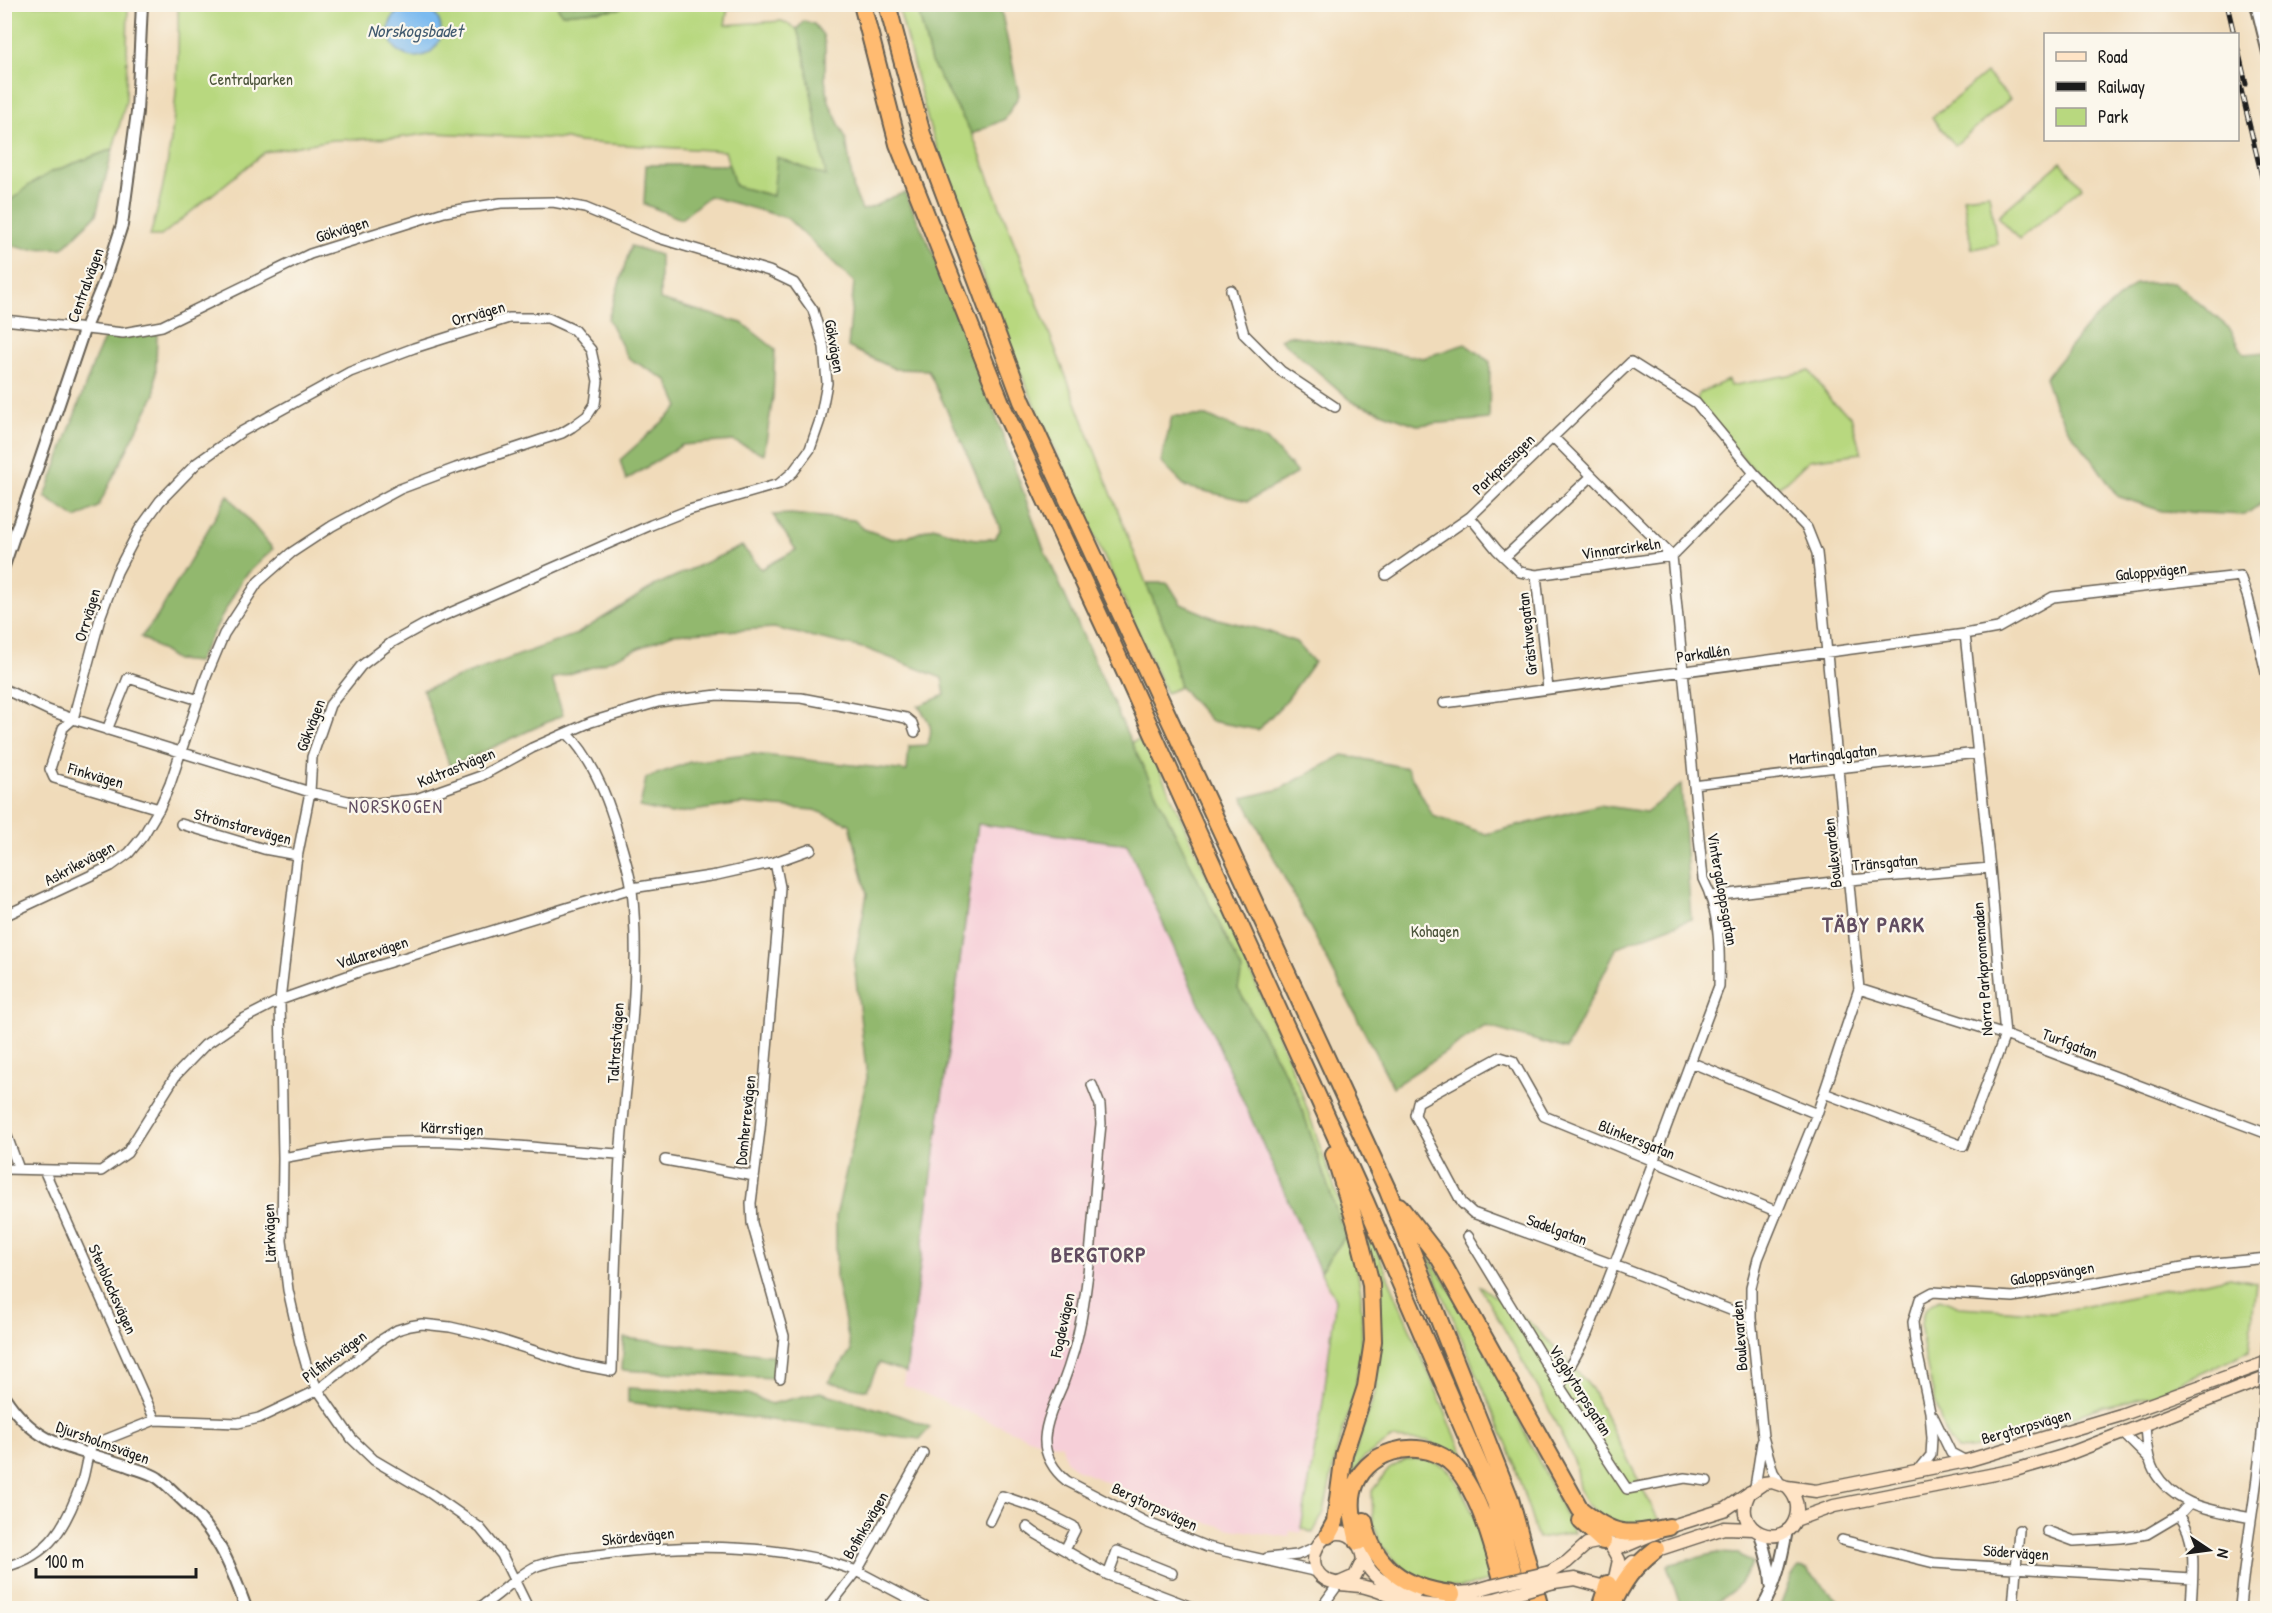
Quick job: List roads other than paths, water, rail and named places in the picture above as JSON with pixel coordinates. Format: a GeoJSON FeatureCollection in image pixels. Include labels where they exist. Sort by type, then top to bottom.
{"type":"FeatureCollection","features":[{"type":"Feature","properties":{"kind":"highway"},"geometry":{"type":"LineString","coordinates":[[862,4],[898,144],[1003,408],[1365,1201],[1495,1502],[1522,1608]]}},
{"type":"Feature","properties":{"kind":"highway"},"geometry":{"type":"LineString","coordinates":[[887,4],[921,134],[1022,401],[1388,1191],[1510,1499],[1540,1608]]}},
{"type":"Feature","properties":{"kind":"highway"},"geometry":{"type":"LineString","coordinates":[[1243,931],[1333,1150],[1371,1284],[1373,1341],[1366,1387],[1344,1454],[1335,1522],[1328,1535]]}},
{"type":"Feature","properties":{"kind":"highway"},"geometry":{"type":"LineString","coordinates":[[1388,1191],[1440,1258],[1580,1509],[1600,1525],[1627,1534],[1669,1527]]}},
{"type":"Feature","properties":{"kind":"highway"},"geometry":{"type":"LineString","coordinates":[[1533,1424],[1575,1514],[1589,1530],[1606,1543]]}},
{"type":"Feature","properties":{"kind":"highway"},"geometry":{"type":"LineString","coordinates":[[1361,1550],[1352,1514],[1353,1492],[1362,1472],[1372,1461],[1385,1454],[1414,1448],[1432,1452],[1448,1461],[1467,1484],[1485,1522],[1510,1608]]}},
{"type":"Feature","properties":{"kind":"highway"},"geometry":{"type":"LineString","coordinates":[[1403,1449],[1384,1458],[1373,1468],[1365,1485],[1362,1511],[1366,1534],[1388,1568],[1405,1581],[1430,1592],[1452,1594]]}},
{"type":"Feature","properties":{"kind":"highway"},"geometry":{"type":"LineString","coordinates":[[1611,1608],[1623,1582],[1639,1563],[1656,1549]]}},
{"type":"Feature","properties":{"kind":"highway"},"geometry":{"type":"LineString","coordinates":[[1600,1608],[1612,1581]]}},
{"type":"Feature","properties":{"kind":"main road","name":"Bergtorpsvägen"},"geometry":{"type":"LineString","coordinates":[[1339,1583],[1365,1587],[1406,1601],[1431,1606],[1453,1607],[1495,1599],[1552,1577],[1587,1544],[1606,1543],[1625,1546],[1669,1527],[1726,1509],[1752,1489],[1764,1483],[1816,1491],[1966,1461],[2121,1415],[2268,1362]]}},
{"type":"Feature","properties":{"kind":"main road"},"geometry":{"type":"LineString","coordinates":[[1795,1520],[1834,1506],[2015,1470],[2063,1456],[2268,1377]]}},
{"type":"Feature","properties":{"kind":"main road"},"geometry":{"type":"LineString","coordinates":[[1612,1581],[1636,1559],[1656,1549],[1724,1528],[1778,1534],[1787,1530],[1795,1520],[1798,1509],[1797,1501],[1784,1485]]}},
{"type":"Feature","properties":{"kind":"main road"},"geometry":{"type":"LineString","coordinates":[[1752,1489],[1744,1508],[1745,1516],[1757,1531]]}},
{"type":"Feature","properties":{"kind":"main road"},"geometry":{"type":"LineString","coordinates":[[1345,1533],[1361,1550],[1362,1566],[1355,1576],[1339,1583],[1324,1578],[1314,1564],[1316,1547],[1321,1539],[1328,1535],[1345,1533]]}},
{"type":"Feature","properties":{"kind":"main road"},"geometry":{"type":"LineString","coordinates":[[1606,1543],[1619,1560],[1612,1581]]}},
{"type":"Feature","properties":{"kind":"main road","name":"Bergtorpsvägen"},"geometry":{"type":"LineString","coordinates":[[1361,1550],[1368,1571],[1382,1581],[1422,1594],[1470,1592],[1491,1586],[1552,1577],[1575,1579],[1601,1586],[1612,1581]]}},
{"type":"Feature","properties":{"kind":"street","name":"Centralvägen"},"geometry":{"type":"LineString","coordinates":[[4,566],[122,225],[137,112],[142,4]]}},
{"type":"Feature","properties":{"kind":"street"},"geometry":{"type":"LineString","coordinates":[[2256,4],[2268,53]]}},
{"type":"Feature","properties":{"kind":"street","name":"Gökvägen"},"geometry":{"type":"LineString","coordinates":[[4,320],[123,333],[162,326],[310,254],[444,212],[501,202],[553,202],[585,208],[658,238],[769,271],[794,283],[813,310],[824,347],[827,383],[820,420],[810,449],[793,472],[779,484],[689,510],[651,525],[427,623],[391,643],[361,666],[330,705],[312,757],[310,792]]}},
{"type":"Feature","properties":{"kind":"street"},"geometry":{"type":"LineString","coordinates":[[1231,291],[1244,334],[1281,371],[1335,408]]}},
{"type":"Feature","properties":{"kind":"street","name":"Orrvägen"},"geometry":{"type":"LineString","coordinates":[[73,719],[101,615],[117,572],[139,530],[160,501],[197,463],[241,432],[350,372],[414,348],[509,318],[548,318],[574,330],[591,350],[598,381],[595,404],[587,416],[562,433],[400,489],[332,526],[291,553],[258,582],[224,634],[182,752]]}},
{"type":"Feature","properties":{"kind":"street","name":"Parkpassagen"},"geometry":{"type":"LineString","coordinates":[[1386,575],[1470,517],[1631,362]]}},
{"type":"Feature","properties":{"kind":"street","name":"Boulevarden"},"geometry":{"type":"LineString","coordinates":[[1631,362],[1696,403],[1754,473],[1807,528],[1817,553],[1859,989],[1817,1114],[1758,1259],[1751,1287],[1751,1318],[1763,1437],[1773,1472],[1784,1485]]}},
{"type":"Feature","properties":{"kind":"street","name":"Vinnarcirkeln"},"geometry":{"type":"LineString","coordinates":[[1553,437],[1672,556]]}},
{"type":"Feature","properties":{"kind":"street"},"geometry":{"type":"LineString","coordinates":[[1672,556],[1754,473]]}},
{"type":"Feature","properties":{"kind":"street"},"geometry":{"type":"LineString","coordinates":[[1505,557],[1592,476]]}},
{"type":"Feature","properties":{"kind":"street"},"geometry":{"type":"LineString","coordinates":[[1470,517],[1520,572],[1536,574]]}},
{"type":"Feature","properties":{"kind":"street","name":"Vinnarcirkeln"},"geometry":{"type":"LineString","coordinates":[[1536,574],[1672,556]]}},
{"type":"Feature","properties":{"kind":"street","name":"Vintergaloppsgatan"},"geometry":{"type":"LineString","coordinates":[[1560,1387],[1567,1369],[1579,1353],[1614,1265],[1719,986],[1720,955],[1712,897],[1703,879],[1681,670],[1672,556]]}},
{"type":"Feature","properties":{"kind":"street","name":"Grästuvegatan"},"geometry":{"type":"LineString","coordinates":[[1536,574],[1548,689]]}},
{"type":"Feature","properties":{"kind":"street","name":"Galoppvägen"},"geometry":{"type":"LineString","coordinates":[[1965,634],[1998,628],[2053,597],[2240,576],[2248,598],[2268,681]]}},
{"type":"Feature","properties":{"kind":"street","name":"Parkallén"},"geometry":{"type":"LineString","coordinates":[[1444,703],[1965,634]]}},
{"type":"Feature","properties":{"kind":"street","name":"Norra Parkpromenaden"},"geometry":{"type":"LineString","coordinates":[[1824,1093],[1963,1146],[2005,1035],[1965,634]]}},
{"type":"Feature","properties":{"kind":"street"},"geometry":{"type":"LineString","coordinates":[[107,730],[128,678],[199,700]]}},
{"type":"Feature","properties":{"kind":"street","name":"Koltrastvägen"},"geometry":{"type":"LineString","coordinates":[[4,689],[48,710],[107,730],[310,792],[348,801],[377,803],[416,799],[473,779],[532,748],[591,722],[658,702],[718,695],[801,698],[906,718],[912,723],[915,732]]}},
{"type":"Feature","properties":{"kind":"street","name":"Finkvägen"},"geometry":{"type":"LineString","coordinates":[[73,719],[63,728],[50,769],[54,778],[159,809]]}},
{"type":"Feature","properties":{"kind":"street","name":"Taltrastvägen"},"geometry":{"type":"LineString","coordinates":[[567,733],[581,748],[603,791],[632,888],[634,1002],[621,1154],[612,1371]]}},
{"type":"Feature","properties":{"kind":"street","name":"Askrikevägen"},"geometry":{"type":"LineString","coordinates":[[4,916],[111,866],[129,853],[143,836],[159,809],[182,752]]}},
{"type":"Feature","properties":{"kind":"street","name":"Martingalgatan"},"geometry":{"type":"LineString","coordinates":[[1693,785],[1978,753]]}},
{"type":"Feature","properties":{"kind":"street","name":"Lärkvägen"},"geometry":{"type":"LineString","coordinates":[[310,792],[297,855],[281,974],[280,1000],[283,1158],[281,1226],[285,1269],[300,1343],[306,1364],[318,1390],[361,1450],[430,1493],[480,1528],[502,1555],[528,1608]]}},
{"type":"Feature","properties":{"kind":"street","name":"Strömstarevägen"},"geometry":{"type":"LineString","coordinates":[[181,824],[264,849],[297,855]]}},
{"type":"Feature","properties":{"kind":"street","name":"Vallarevägen"},"geometry":{"type":"LineString","coordinates":[[4,1169],[101,1171],[127,1153],[176,1075],[205,1045],[252,1013],[280,1000],[378,966],[632,888],[717,875],[775,862],[811,849]]}},
{"type":"Feature","properties":{"kind":"street","name":"Domherrevägen"},"geometry":{"type":"LineString","coordinates":[[775,862],[780,887],[777,933],[751,1203],[752,1223],[784,1336],[780,1378]]}},
{"type":"Feature","properties":{"kind":"street","name":"Tränsgatan"},"geometry":{"type":"LineString","coordinates":[[1712,897],[1850,880],[1990,868]]}},
{"type":"Feature","properties":{"kind":"street","name":"Turfgatan"},"geometry":{"type":"LineString","coordinates":[[1859,989],[2005,1035],[2268,1134]]}},
{"type":"Feature","properties":{"kind":"street","name":"Sadelgatan"},"geometry":{"type":"LineString","coordinates":[[1513,1061],[1500,1057],[1418,1102],[1415,1115],[1462,1203],[1473,1213],[1751,1318]]}},
{"type":"Feature","properties":{"kind":"street","name":"Blinkersgatan"},"geometry":{"type":"LineString","coordinates":[[1513,1061],[1544,1116],[1778,1212]]}},
{"type":"Feature","properties":{"kind":"street"},"geometry":{"type":"LineString","coordinates":[[1690,1062],[1817,1114]]}},
{"type":"Feature","properties":{"kind":"street","name":"Fogdevägen"},"geometry":{"type":"LineString","coordinates":[[1050,1461],[1045,1450],[1047,1424],[1069,1367],[1081,1322],[1092,1241],[1101,1124],[1100,1105],[1092,1085]]}},
{"type":"Feature","properties":{"kind":"street"},"geometry":{"type":"LineString","coordinates":[[4,1128],[19,1169]]}},
{"type":"Feature","properties":{"kind":"street","name":"Kärrstigen"},"geometry":{"type":"LineString","coordinates":[[283,1158],[339,1148],[394,1142],[442,1142],[621,1154]]}},
{"type":"Feature","properties":{"kind":"street"},"geometry":{"type":"LineString","coordinates":[[665,1160],[754,1176]]}},
{"type":"Feature","properties":{"kind":"street","name":"Stenblocksvägen"},"geometry":{"type":"LineString","coordinates":[[44,1170],[154,1420]]}},
{"type":"Feature","properties":{"kind":"street","name":"Viggbytorpsgatan"},"geometry":{"type":"LineString","coordinates":[[1468,1236],[1560,1387],[1627,1489],[1685,1478],[1707,1481]]}},
{"type":"Feature","properties":{"kind":"street","name":"Galoppsvängen"},"geometry":{"type":"LineString","coordinates":[[1919,1470],[1931,1455],[1930,1412],[1913,1322],[1920,1299],[1933,1292],[2013,1296],[2194,1265],[2268,1258]]}},
{"type":"Feature","properties":{"kind":"street","name":"Pilfinksvägen"},"geometry":{"type":"LineString","coordinates":[[87,1454],[92,1445],[154,1420],[238,1423],[276,1411],[318,1390],[397,1329],[422,1324],[450,1327],[485,1335],[575,1364],[612,1371]]}},
{"type":"Feature","properties":{"kind":"street"},"geometry":{"type":"LineString","coordinates":[[2240,1608],[2251,1518],[2260,1469],[2267,1340]]}},
{"type":"Feature","properties":{"kind":"street","name":"Djursholmsvägen"},"geometry":{"type":"LineString","coordinates":[[4,1395],[19,1417],[35,1432],[54,1442],[158,1478],[201,1517],[216,1539],[233,1571],[246,1608]]}},
{"type":"Feature","properties":{"kind":"street","name":"Galoppsvängen"},"geometry":{"type":"LineString","coordinates":[[1930,1412],[1951,1453],[1966,1461]]}},
{"type":"Feature","properties":{"kind":"street"},"geometry":{"type":"LineString","coordinates":[[2145,1425],[2150,1460],[2154,1470],[2166,1486],[2189,1504],[2251,1518]]}},
{"type":"Feature","properties":{"kind":"street"},"geometry":{"type":"LineString","coordinates":[[2124,1433],[2150,1460]]}},
{"type":"Feature","properties":{"kind":"street","name":"Boulevarden"},"geometry":{"type":"LineString","coordinates":[[1752,1489],[1763,1437]]}},
{"type":"Feature","properties":{"kind":"street","name":"Bofinksvägen"},"geometry":{"type":"LineString","coordinates":[[828,1608],[856,1571],[923,1453]]}},
{"type":"Feature","properties":{"kind":"street"},"geometry":{"type":"LineString","coordinates":[[4,1567],[37,1555],[51,1543],[62,1528],[83,1480],[87,1454]]}},
{"type":"Feature","properties":{"kind":"street","name":"Bergtorpsvägen"},"geometry":{"type":"LineString","coordinates":[[1050,1461],[1057,1473],[1067,1481],[1146,1522],[1207,1547],[1318,1572]]}},
{"type":"Feature","properties":{"kind":"street"},"geometry":{"type":"LineString","coordinates":[[990,1521],[1002,1496],[1037,1508],[1073,1526],[1075,1530],[1065,1550]]}},
{"type":"Feature","properties":{"kind":"street","name":"Södervägen"},"geometry":{"type":"LineString","coordinates":[[2046,1532],[2074,1541],[2147,1534],[2179,1515],[2189,1504]]}},
{"type":"Feature","properties":{"kind":"street"},"geometry":{"type":"LineString","coordinates":[[2179,1515],[2186,1524],[2193,1557],[2191,1608]]}},
{"type":"Feature","properties":{"kind":"street"},"geometry":{"type":"LineString","coordinates":[[1027,1527],[1108,1575],[1176,1605],[1194,1608]]}},
{"type":"Feature","properties":{"kind":"street"},"geometry":{"type":"LineString","coordinates":[[1762,1608],[1771,1594],[1779,1572],[1787,1530]]}},
{"type":"Feature","properties":{"kind":"street"},"geometry":{"type":"LineString","coordinates":[[2013,1608],[2019,1530]]}},
{"type":"Feature","properties":{"kind":"street"},"geometry":{"type":"LineString","coordinates":[[1757,1531],[1770,1571],[1771,1594]]}},
{"type":"Feature","properties":{"kind":"street","name":"Södervägen"},"geometry":{"type":"LineString","coordinates":[[1842,1540],[1934,1563],[2192,1579]]}},
{"type":"Feature","properties":{"kind":"street","name":"Skördevägen"},"geometry":{"type":"LineString","coordinates":[[478,1608],[496,1597],[526,1571],[538,1566],[575,1558],[654,1548],[691,1546],[762,1548],[817,1558],[856,1571],[927,1608]]}},
{"type":"Feature","properties":{"kind":"street","name":"Bergtorpsvägen"},"geometry":{"type":"LineString","coordinates":[[1259,1559],[1297,1555],[1316,1547]]}},
{"type":"Feature","properties":{"kind":"street"},"geometry":{"type":"LineString","coordinates":[[1108,1575],[1117,1551],[1172,1573]]}},
{"type":"Feature","properties":{"kind":"street"},"geometry":{"type":"LineString","coordinates":[[1321,1608],[1339,1583]]}},
{"type":"Feature","properties":{"kind":"water","name":"Norskogsbadet"},"geometry":{"type":"Polygon","coordinates":[[[415,5],[425,7],[433,13],[439,21],[441,31],[439,41],[433,49],[425,55],[415,57],[405,55],[397,49],[391,41],[389,31],[391,21],[397,13],[405,7],[415,5]]]}},
{"type":"Feature","properties":{"kind":"railway"},"geometry":{"type":"LineString","coordinates":[[2227,4],[2234,33]]}},
{"type":"Feature","properties":{"kind":"railway"},"geometry":{"type":"LineString","coordinates":[[2239,53],[2246,84]]}},
{"type":"Feature","properties":{"kind":"railway"},"geometry":{"type":"LineString","coordinates":[[2239,81],[2268,202]]}},
{"type":"Feature","properties":{"kind":"district","name":"NORSKOGEN"},"geometry":{"type":"Point","coordinates":[396,807]}},
{"type":"Feature","properties":{"kind":"district","name":"TÄBY PARK"},"geometry":{"type":"Point","coordinates":[1874,924]}},
{"type":"Feature","properties":{"kind":"district","name":"BERGTORP"},"geometry":{"type":"Point","coordinates":[1099,1254]}},
{"type":"Feature","properties":{"kind":"park label","name":"Centralparken"},"geometry":{"type":"Point","coordinates":[251,79]}},
{"type":"Feature","properties":{"kind":"park label","name":"Kohagen"},"geometry":{"type":"Point","coordinates":[1435,931]}}]}
